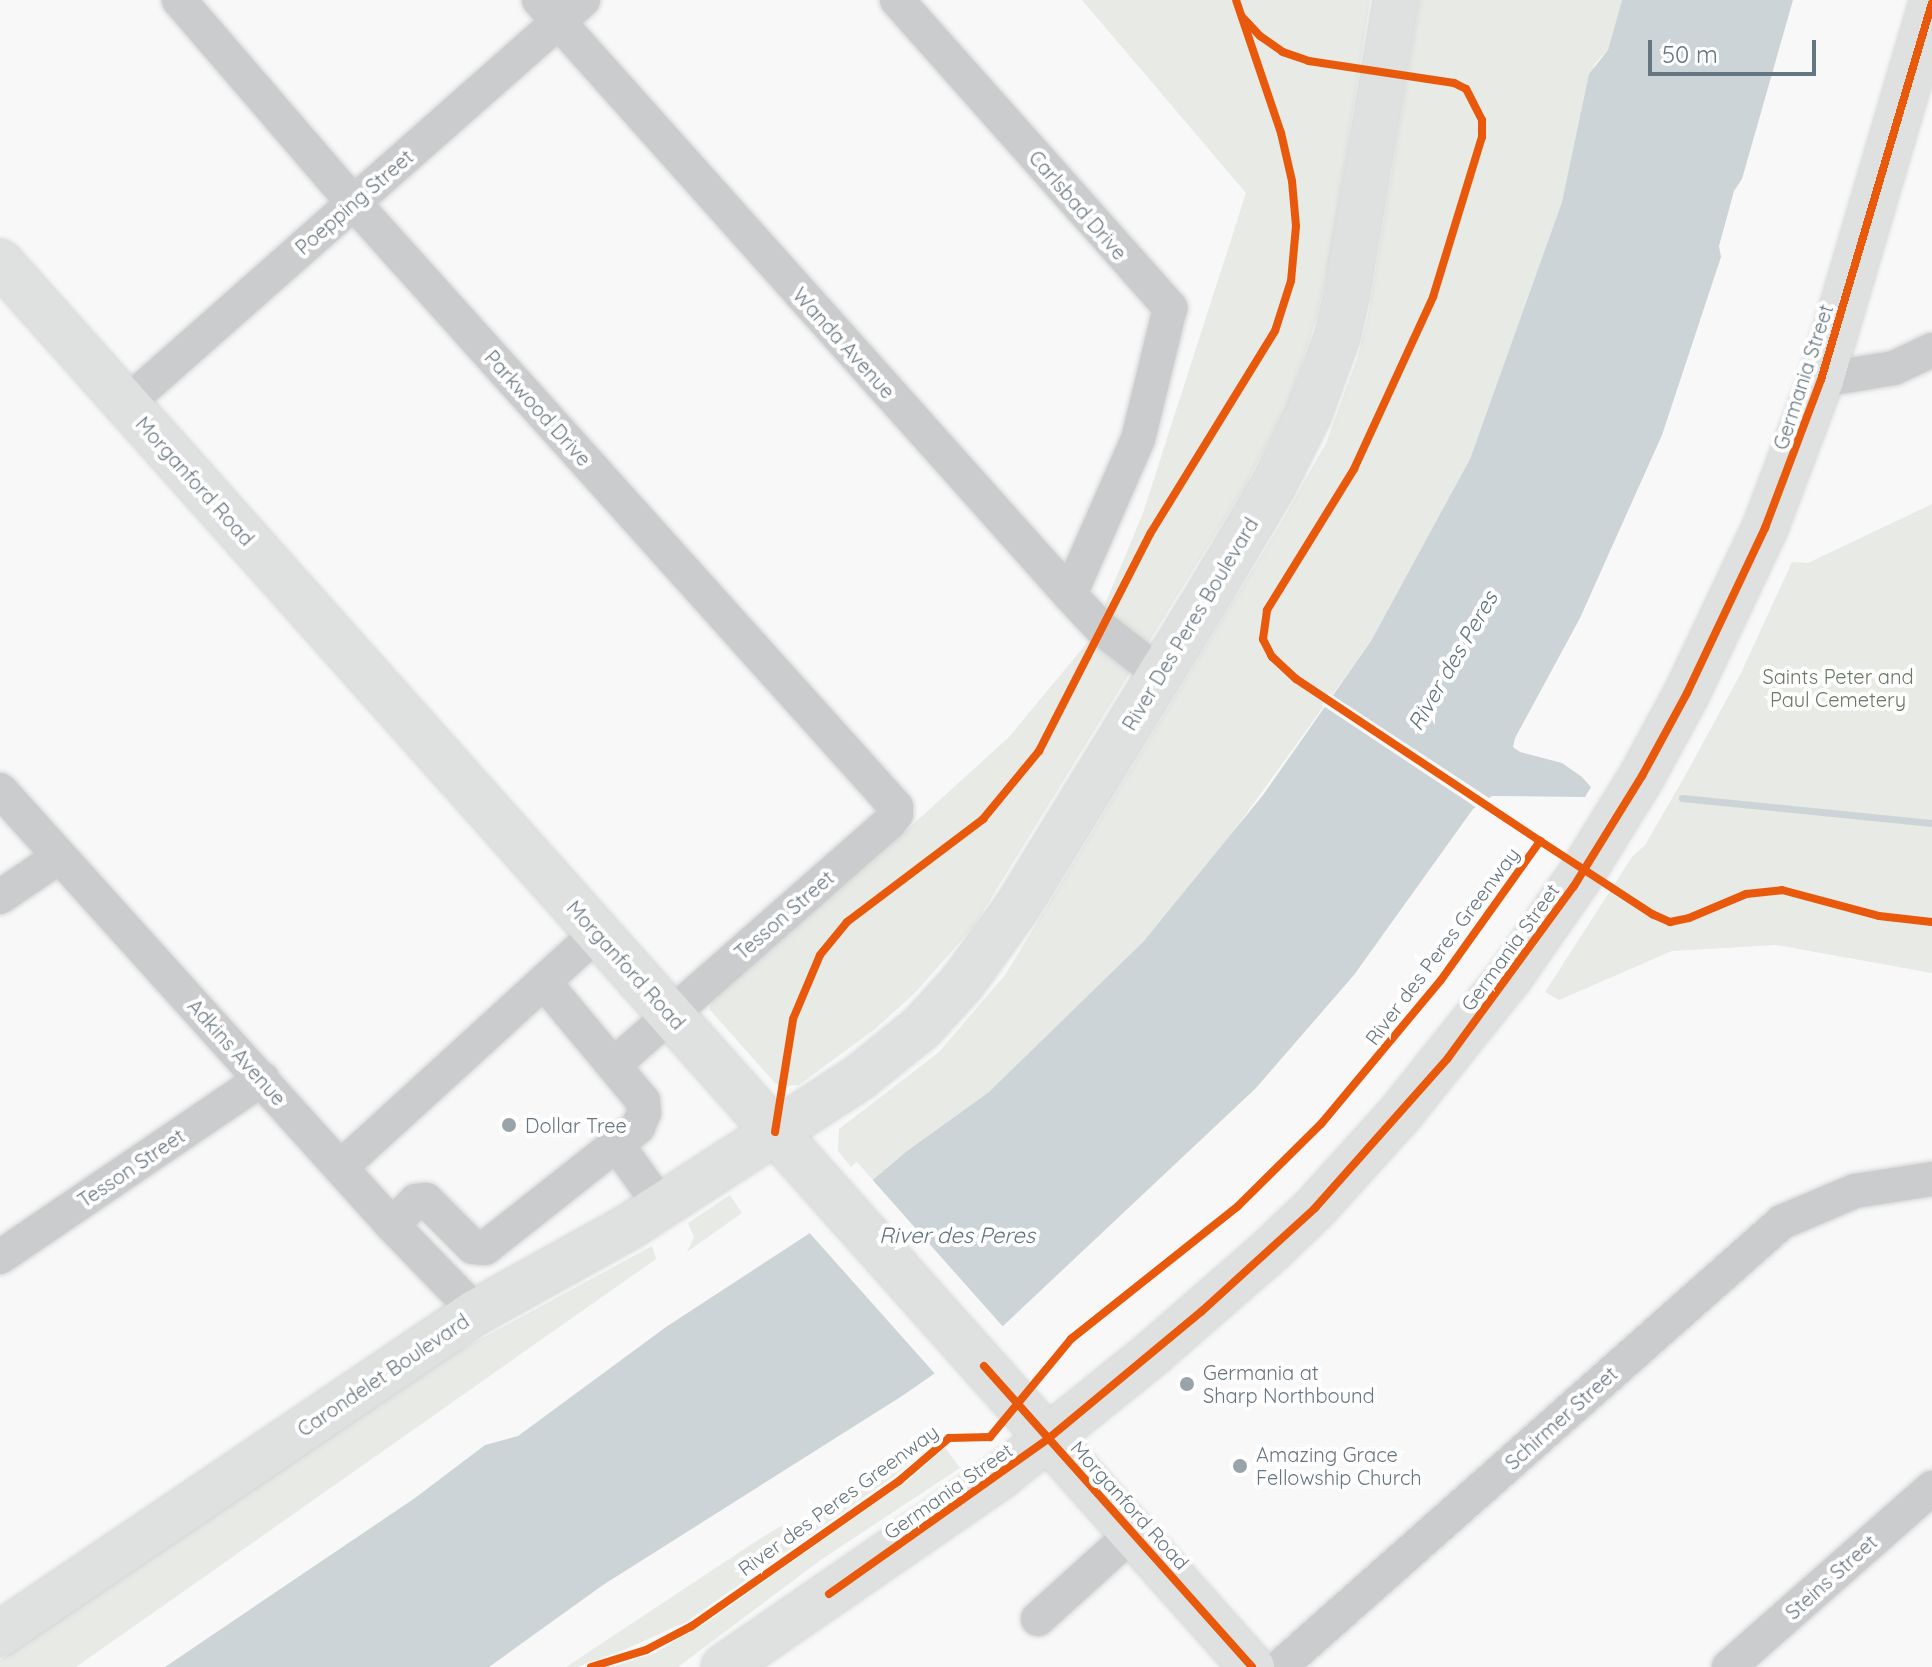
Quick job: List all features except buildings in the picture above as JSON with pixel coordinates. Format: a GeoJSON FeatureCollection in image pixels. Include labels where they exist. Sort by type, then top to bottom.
{"type":"FeatureCollection","features":[{"type":"Feature","properties":{"kind":"main road","name":"River Des Peres Boulevard"},"geometry":{"type":"LineString","coordinates":[[775,1132],[898,1048],[979,964],[1274,484],[1325,374],[1347,293],[1396,0]]}},
{"type":"Feature","properties":{"kind":"main road","name":"Germania Street"},"geometry":{"type":"LineString","coordinates":[[724,1667],[1049,1438],[1202,1311],[1315,1208],[1410,1103],[1511,975],[1590,861],[1687,693],[1765,528],[1821,380],[1926,45],[1932,3]]}},
{"type":"Feature","properties":{"kind":"main road","name":"Morganford Road"},"geometry":{"type":"LineString","coordinates":[[0,262],[1252,1667]]}},
{"type":"Feature","properties":{"kind":"main road","name":"Carondelet Boulevard"},"geometry":{"type":"LineString","coordinates":[[0,1634],[476,1312],[661,1206],[775,1132]]}},
{"type":"Feature","properties":{"kind":"street","name":"Parkwood Drive"},"geometry":{"type":"LineString","coordinates":[[179,0],[353,202],[893,802],[896,814]]}},
{"type":"Feature","properties":{"kind":"street","name":"Poepping Street"},"geometry":{"type":"LineString","coordinates":[[126,404],[353,202],[549,11],[583,0]]}},
{"type":"Feature","properties":{"kind":"street","name":"Carlsbad Drive"},"geometry":{"type":"LineString","coordinates":[[897,0],[1170,308],[1138,439],[1070,595]]}},
{"type":"Feature","properties":{"kind":"street","name":"Wanda Avenue"},"geometry":{"type":"LineString","coordinates":[[549,11],[1070,595],[1101,628],[1160,674]]}},
{"type":"Feature","properties":{"kind":"street"},"geometry":{"type":"LineString","coordinates":[[1821,380],[1894,368],[1932,350]]}},
{"type":"Feature","properties":{"kind":"street","name":"Adkins Avenue"},"geometry":{"type":"LineString","coordinates":[[0,790],[392,1225],[476,1312]]}},
{"type":"Feature","properties":{"kind":"street","name":"Tesson Street"},"geometry":{"type":"LineString","coordinates":[[614,1065],[896,814]]}},
{"type":"Feature","properties":{"kind":"street"},"geometry":{"type":"LineString","coordinates":[[0,897],[59,857]]}},
{"type":"Feature","properties":{"kind":"street"},"geometry":{"type":"LineString","coordinates":[[341,1167],[597,933]]}},
{"type":"Feature","properties":{"kind":"street"},"geometry":{"type":"LineString","coordinates":[[392,1225],[416,1201],[426,1200],[473,1247],[485,1248],[618,1146],[638,1127],[644,1113],[643,1101],[544,982]]}},
{"type":"Feature","properties":{"kind":"street","name":"Tesson Street"},"geometry":{"type":"LineString","coordinates":[[0,1257],[262,1079]]}},
{"type":"Feature","properties":{"kind":"street"},"geometry":{"type":"LineString","coordinates":[[618,1146],[661,1206]]}},
{"type":"Feature","properties":{"kind":"street","name":"Schirmer Street"},"geometry":{"type":"LineString","coordinates":[[1280,1667],[1782,1222],[1855,1191],[1932,1179]]}},
{"type":"Feature","properties":{"kind":"street"},"geometry":{"type":"LineString","coordinates":[[500,1239],[527,1283]]}},
{"type":"Feature","properties":{"kind":"street","name":"Steins Street"},"geometry":{"type":"LineString","coordinates":[[1729,1667],[1932,1488]]}},
{"type":"Feature","properties":{"kind":"street"},"geometry":{"type":"LineString","coordinates":[[1038,1619],[1133,1533]]}},
{"type":"Feature","properties":{"kind":"green space"},"geometry":{"type":"Polygon","coordinates":[[[1082,0],[1370,0],[1330,258],[1317,317],[1289,402],[1245,486],[974,926],[914,994],[875,1029],[799,1085],[783,1086],[775,1083],[710,1010],[710,999],[865,868],[1009,737],[1091,638],[1143,513],[1246,193],[1082,0]]]}},
{"type":"Feature","properties":{"kind":"green space"},"geometry":{"type":"Polygon","coordinates":[[[1420,0],[1622,0],[1608,50],[1594,65],[1562,202],[1470,459],[1371,641],[1212,861],[1144,941],[1056,1030],[989,1092],[907,1151],[873,1180],[857,1162],[851,1167],[838,1151],[839,1129],[939,1052],[1005,975],[1281,523],[1326,443],[1358,356],[1368,316],[1420,0]]]}},
{"type":"Feature","properties":{"kind":"green space","name":"Saints Peter and Paul Cemetery"},"geometry":{"type":"Polygon","coordinates":[[[1932,504],[1932,973],[1776,945],[1672,951],[1559,1000],[1545,992],[1632,857],[1645,845],[1685,776],[1741,673],[1792,562],[1808,563],[1932,504]]]}},
{"type":"Feature","properties":{"kind":"green space"},"geometry":{"type":"Polygon","coordinates":[[[730,1195],[742,1213],[687,1252],[694,1237],[688,1223],[730,1195]]]}},
{"type":"Feature","properties":{"kind":"green space"},"geometry":{"type":"Polygon","coordinates":[[[652,1246],[656,1259],[76,1667],[0,1667],[0,1660],[453,1354],[652,1246]]]}},
{"type":"Feature","properties":{"kind":"green space"},"geometry":{"type":"Polygon","coordinates":[[[934,1432],[938,1437],[894,1476],[686,1622],[626,1649],[577,1667],[566,1667],[779,1527],[818,1517],[934,1432]]]}},
{"type":"Feature","properties":{"kind":"green space"},"geometry":{"type":"Polygon","coordinates":[[[945,1447],[960,1468],[822,1559],[678,1667],[612,1667],[655,1653],[706,1623],[915,1475],[945,1447]]]}},
{"type":"Feature","properties":{"kind":"water","name":"River des Peres"},"geometry":{"type":"Polygon","coordinates":[[[1622,0],[1793,0],[1742,179],[1734,191],[1719,246],[1721,257],[1662,435],[1580,618],[1515,738],[1513,747],[1520,752],[1562,763],[1582,777],[1591,787],[1585,797],[1492,796],[1473,809],[1354,975],[1256,1088],[1003,1326],[902,1396],[603,1585],[489,1667],[165,1667],[415,1498],[485,1445],[518,1436],[666,1327],[810,1233],[907,1151],[989,1092],[1144,941],[1263,795],[1371,641],[1470,459],[1562,202],[1589,74],[1608,50],[1622,0]]]}},
{"type":"Feature","properties":{"kind":"pier"},"geometry":{"type":"Polygon","coordinates":[[[1329,693],[1492,800],[1480,810],[1322,705],[1329,693]]]}},
{"type":"Feature","properties":{"kind":"pier"},"geometry":{"type":"Polygon","coordinates":[[[870,1177],[1005,1329],[937,1376],[807,1230],[870,1177]]]}},
{"type":"Feature","properties":{"kind":"waterway"},"geometry":{"type":"LineString","coordinates":[[1682,798],[1932,823]]}},
{"type":"Feature","properties":{"kind":"cycle path"},"geometry":{"type":"LineString","coordinates":[[775,1132],[793,1019],[820,955],[847,922],[983,819],[1039,751],[1150,534],[1275,331],[1291,281],[1296,226],[1292,181],[1281,133],[1236,0]]}},
{"type":"Feature","properties":{"kind":"cycle path"},"geometry":{"type":"LineString","coordinates":[[829,1594],[1049,1438],[1202,1311],[1315,1208],[1448,1058],[1574,886],[1642,776],[1687,693],[1765,528],[1821,380],[1932,3]]}},
{"type":"Feature","properties":{"kind":"cycle path","name":"River des Peres Greenway"},"geometry":{"type":"LineString","coordinates":[[591,1667],[646,1650],[692,1626],[899,1481],[949,1438],[990,1437],[1071,1339],[1238,1206],[1321,1124],[1441,980],[1540,841],[1296,679],[1272,657],[1263,639],[1267,610],[1354,469],[1433,297],[1482,137],[1482,120],[1466,89],[1454,83],[1309,61],[1283,52],[1260,36],[1242,17]]}},
{"type":"Feature","properties":{"kind":"cycle path"},"geometry":{"type":"LineString","coordinates":[[1540,841],[1652,914],[1670,922],[1689,918],[1746,894],[1782,890],[1879,916],[1932,922]]}},
{"type":"Feature","properties":{"kind":"cycle path"},"geometry":{"type":"LineString","coordinates":[[984,1366],[1252,1667]]}},
{"type":"Feature","properties":{"kind":"place","name":"Dollar Tree"},"geometry":{"type":"Point","coordinates":[509,1125]}},
{"type":"Feature","properties":{"kind":"place","name":"Germania at Sharp Northbound"},"geometry":{"type":"Point","coordinates":[1187,1384]}},
{"type":"Feature","properties":{"kind":"place","name":"Amazing Grace Fellowship Church"},"geometry":{"type":"Point","coordinates":[1240,1466]}}]}
